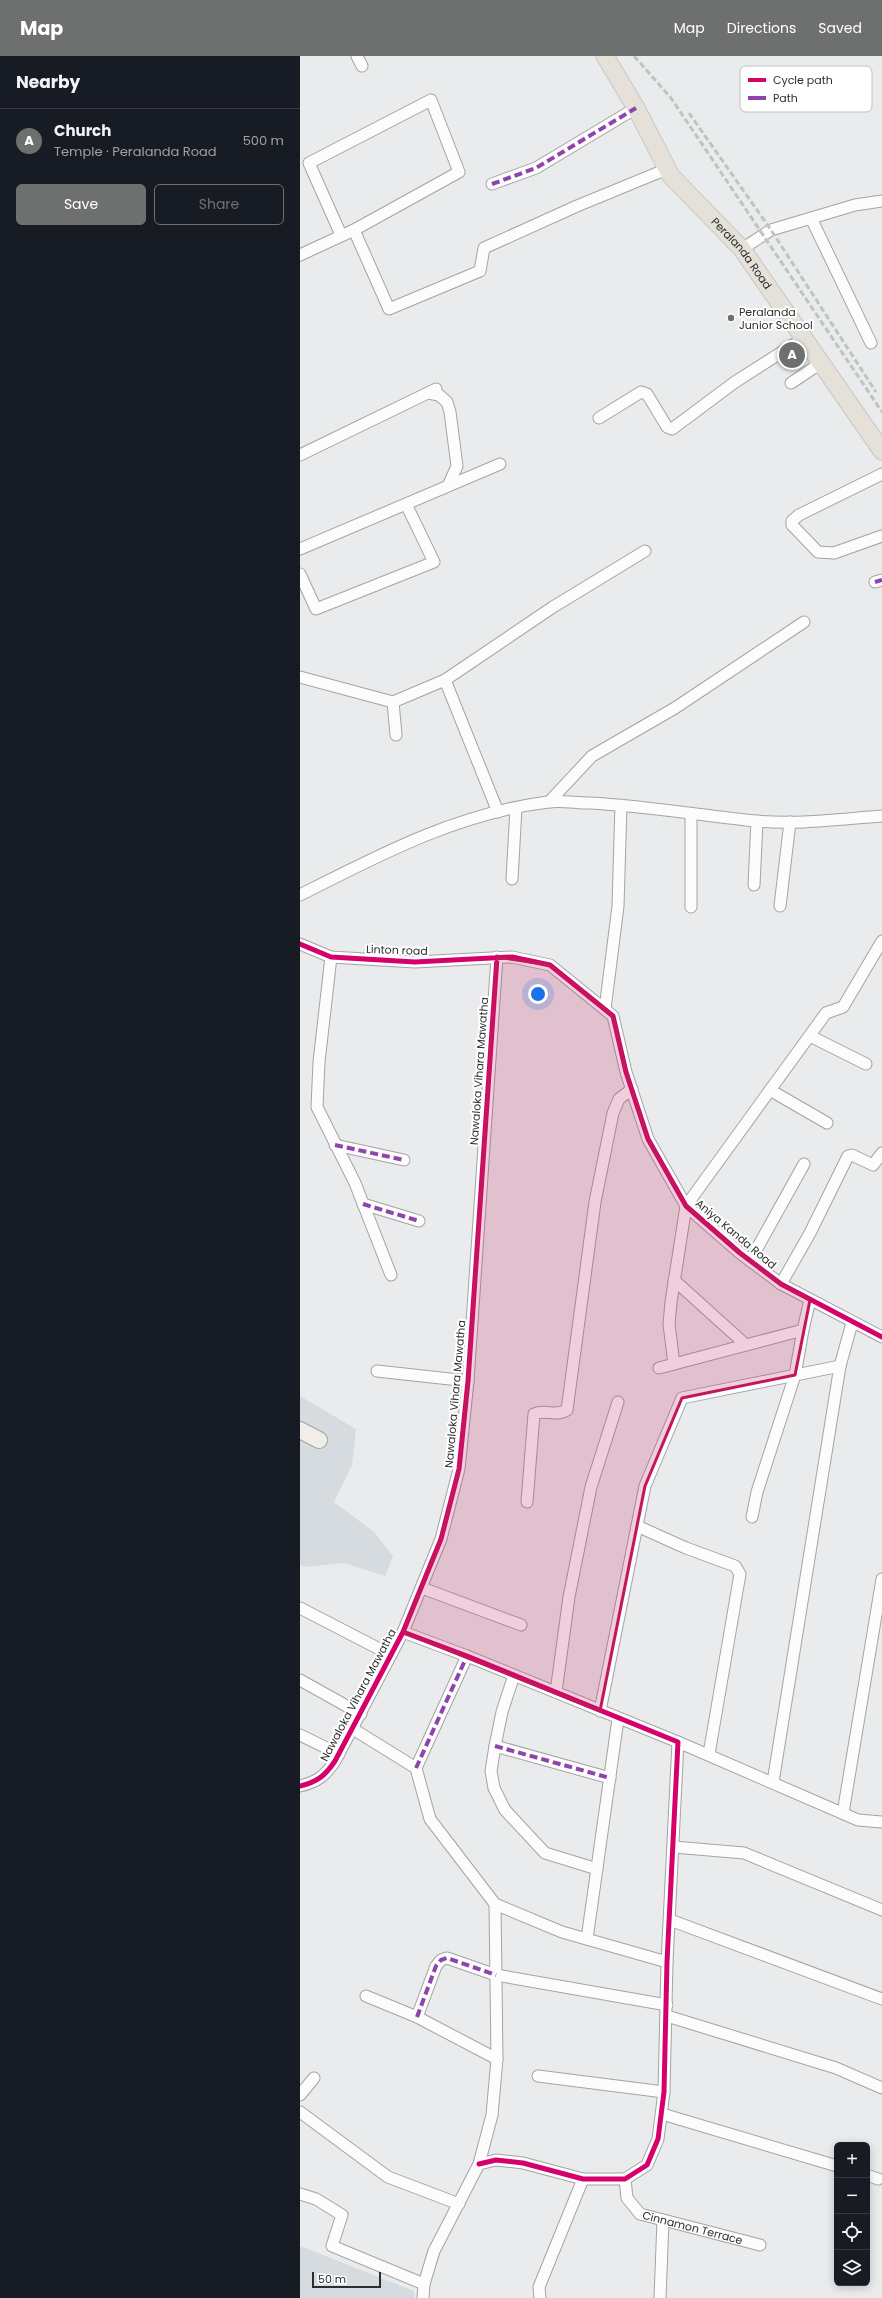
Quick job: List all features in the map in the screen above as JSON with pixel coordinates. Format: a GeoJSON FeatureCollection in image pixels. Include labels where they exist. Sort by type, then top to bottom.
{"type":"FeatureCollection","features":[{"type":"Feature","properties":{"kind":"main road","name":"Peralanda Road"},"geometry":{"type":"LineString","coordinates":[[605,56],[636,108],[667,169],[683,191],[742,249],[882,451]]}},
{"type":"Feature","properties":{"kind":"street"},"geometry":{"type":"LineString","coordinates":[[300,255],[354,230],[459,172],[431,100],[309,163],[341,235]]}},
{"type":"Feature","properties":{"kind":"street"},"geometry":{"type":"LineString","coordinates":[[492,184],[536,168],[636,108]]}},
{"type":"Feature","properties":{"kind":"street"},"geometry":{"type":"LineString","coordinates":[[354,230],[389,309],[480,271],[484,248],[577,206],[667,169]]}},
{"type":"Feature","properties":{"kind":"street"},"geometry":{"type":"LineString","coordinates":[[742,249],[771,230],[855,205],[882,201]]}},
{"type":"Feature","properties":{"kind":"street"},"geometry":{"type":"LineString","coordinates":[[811,218],[871,343]]}},
{"type":"Feature","properties":{"kind":"street"},"geometry":{"type":"LineString","coordinates":[[599,418],[641,392],[647,394],[667,427],[672,429],[735,382],[804,338]]}},
{"type":"Feature","properties":{"kind":"street"},"geometry":{"type":"LineString","coordinates":[[791,383],[821,363]]}},
{"type":"Feature","properties":{"kind":"street"},"geometry":{"type":"LineString","coordinates":[[300,455],[432,391],[446,402],[450,412],[457,466],[448,486]]}},
{"type":"Feature","properties":{"kind":"street"},"geometry":{"type":"LineString","coordinates":[[300,549],[500,464]]}},
{"type":"Feature","properties":{"kind":"street"},"geometry":{"type":"LineString","coordinates":[[882,474],[799,515],[792,521],[792,526],[818,552],[834,553],[882,536]]}},
{"type":"Feature","properties":{"kind":"street"},"geometry":{"type":"LineString","coordinates":[[300,574],[316,608],[434,562],[406,504]]}},
{"type":"Feature","properties":{"kind":"street"},"geometry":{"type":"LineString","coordinates":[[300,677],[393,702],[445,680],[553,607],[645,551]]}},
{"type":"Feature","properties":{"kind":"street"},"geometry":{"type":"LineString","coordinates":[[549,802],[592,756],[675,708],[804,622]]}},
{"type":"Feature","properties":{"kind":"street"},"geometry":{"type":"LineString","coordinates":[[445,680],[498,812]]}},
{"type":"Feature","properties":{"kind":"street"},"geometry":{"type":"LineString","coordinates":[[393,702],[396,735]]}},
{"type":"Feature","properties":{"kind":"street"},"geometry":{"type":"LineString","coordinates":[[300,895],[396,847],[434,830],[498,812],[549,802],[621,805],[757,821],[790,822],[882,816]]}},
{"type":"Feature","properties":{"kind":"street"},"geometry":{"type":"LineString","coordinates":[[605,1009],[618,906],[621,805]]}},
{"type":"Feature","properties":{"kind":"street"},"geometry":{"type":"LineString","coordinates":[[512,879],[516,808]]}},
{"type":"Feature","properties":{"kind":"street"},"geometry":{"type":"LineString","coordinates":[[691,814],[691,907]]}},
{"type":"Feature","properties":{"kind":"street"},"geometry":{"type":"LineString","coordinates":[[754,885],[757,821]]}},
{"type":"Feature","properties":{"kind":"street"},"geometry":{"type":"LineString","coordinates":[[780,906],[790,822]]}},
{"type":"Feature","properties":{"kind":"street"},"geometry":{"type":"LineString","coordinates":[[674,1364],[669,1324],[674,1280],[686,1206],[826,1013],[843,1006],[882,941]]}},
{"type":"Feature","properties":{"kind":"street","name":"Linton road"},"geometry":{"type":"LineString","coordinates":[[300,944],[331,957],[415,962],[497,957]]}},
{"type":"Feature","properties":{"kind":"street"},"geometry":{"type":"LineString","coordinates":[[331,957],[319,1062],[318,1107],[335,1145],[355,1183],[391,1275]]}},
{"type":"Feature","properties":{"kind":"street","name":"Aniya Kanda Road"},"geometry":{"type":"LineString","coordinates":[[497,957],[512,957],[550,965],[613,1016],[626,1072],[648,1139],[686,1206],[750,1261],[781,1284],[852,1323],[882,1337]]}},
{"type":"Feature","properties":{"kind":"street","name":"Nawaloka Vihara Mawatha"},"geometry":{"type":"LineString","coordinates":[[300,1786],[312,1783],[325,1776],[353,1729],[403,1632],[441,1539],[459,1469],[468,1381],[497,957]]}},
{"type":"Feature","properties":{"kind":"street"},"geometry":{"type":"LineString","coordinates":[[810,1036],[866,1064]]}},
{"type":"Feature","properties":{"kind":"street"},"geometry":{"type":"LineString","coordinates":[[527,1502],[534,1414],[540,1411],[560,1414],[567,1410],[596,1202],[613,1112],[619,1099],[632,1089]]}},
{"type":"Feature","properties":{"kind":"street"},"geometry":{"type":"LineString","coordinates":[[770,1090],[827,1123]]}},
{"type":"Feature","properties":{"kind":"street"},"geometry":{"type":"LineString","coordinates":[[335,1145],[404,1160]]}},
{"type":"Feature","properties":{"kind":"street"},"geometry":{"type":"LineString","coordinates":[[781,1284],[810,1233],[848,1156],[852,1155],[873,1165],[882,1153]]}},
{"type":"Feature","properties":{"kind":"street"},"geometry":{"type":"LineString","coordinates":[[750,1261],[804,1164]]}},
{"type":"Feature","properties":{"kind":"street"},"geometry":{"type":"LineString","coordinates":[[363,1204],[419,1221]]}},
{"type":"Feature","properties":{"kind":"street"},"geometry":{"type":"LineString","coordinates":[[674,1280],[746,1345]]}},
{"type":"Feature","properties":{"kind":"street"},"geometry":{"type":"LineString","coordinates":[[752,1517],[757,1492],[795,1375],[810,1300]]}},
{"type":"Feature","properties":{"kind":"street"},"geometry":{"type":"LineString","coordinates":[[773,1782],[840,1366],[852,1323]]}},
{"type":"Feature","properties":{"kind":"street"},"geometry":{"type":"LineString","coordinates":[[659,1368],[803,1330]]}},
{"type":"Feature","properties":{"kind":"street"},"geometry":{"type":"LineString","coordinates":[[600,1711],[645,1486],[682,1398],[840,1366]]}},
{"type":"Feature","properties":{"kind":"street"},"geometry":{"type":"LineString","coordinates":[[377,1371],[468,1381]]}},
{"type":"Feature","properties":{"kind":"street"},"geometry":{"type":"LineString","coordinates":[[556,1692],[569,1597],[591,1488],[618,1402]]}},
{"type":"Feature","properties":{"kind":"street"},"geometry":{"type":"LineString","coordinates":[[300,1430],[319,1440]]}},
{"type":"Feature","properties":{"kind":"street"},"geometry":{"type":"LineString","coordinates":[[637,1526],[686,1548],[735,1566],[740,1574],[708,1754]]}},
{"type":"Feature","properties":{"kind":"street"},"geometry":{"type":"LineString","coordinates":[[843,1813],[882,1579]]}},
{"type":"Feature","properties":{"kind":"street"},"geometry":{"type":"LineString","coordinates":[[422,1588],[521,1626]]}},
{"type":"Feature","properties":{"kind":"street"},"geometry":{"type":"LineString","coordinates":[[300,1608],[390,1656]]}},
{"type":"Feature","properties":{"kind":"street"},"geometry":{"type":"LineString","coordinates":[[403,1632],[467,1656],[618,1719],[708,1754],[858,1820],[882,1822]]}},
{"type":"Feature","properties":{"kind":"street"},"geometry":{"type":"LineString","coordinates":[[467,1656],[416,1768],[430,1819],[495,1904],[562,1932],[667,1962]]}},
{"type":"Feature","properties":{"kind":"street"},"geometry":{"type":"LineString","coordinates":[[514,1675],[502,1712],[491,1771],[494,1788],[504,1810],[545,1853],[597,1869]]}},
{"type":"Feature","properties":{"kind":"street"},"geometry":{"type":"LineString","coordinates":[[300,1680],[361,1714]]}},
{"type":"Feature","properties":{"kind":"street"},"geometry":{"type":"LineString","coordinates":[[587,1939],[618,1719]]}},
{"type":"Feature","properties":{"kind":"street"},"geometry":{"type":"LineString","coordinates":[[353,1729],[416,1768]]}},
{"type":"Feature","properties":{"kind":"street"},"geometry":{"type":"LineString","coordinates":[[300,1736],[339,1754]]}},
{"type":"Feature","properties":{"kind":"street"},"geometry":{"type":"LineString","coordinates":[[479,2164],[496,2160],[523,2163],[584,2179],[625,2179],[647,2165],[658,2139],[664,2092],[667,1962],[674,1847],[678,1742]]}},
{"type":"Feature","properties":{"kind":"street"},"geometry":{"type":"LineString","coordinates":[[496,1746],[610,1778]]}},
{"type":"Feature","properties":{"kind":"street"},"geometry":{"type":"LineString","coordinates":[[674,1847],[744,1853],[882,1910]]}},
{"type":"Feature","properties":{"kind":"street"},"geometry":{"type":"LineString","coordinates":[[423,2298],[424,2284],[434,2251],[479,2164],[492,2115],[497,2059],[495,1904]]}},
{"type":"Feature","properties":{"kind":"street"},"geometry":{"type":"LineString","coordinates":[[670,1920],[882,1999]]}},
{"type":"Feature","properties":{"kind":"street"},"geometry":{"type":"LineString","coordinates":[[417,2017],[436,1966],[440,1960],[447,1958],[496,1975],[667,2011],[836,2068],[882,2088]]}},
{"type":"Feature","properties":{"kind":"street"},"geometry":{"type":"LineString","coordinates":[[366,1996],[417,2017],[497,2059]]}},
{"type":"Feature","properties":{"kind":"street"},"geometry":{"type":"LineString","coordinates":[[538,2076],[664,2092]]}},
{"type":"Feature","properties":{"kind":"street"},"geometry":{"type":"LineString","coordinates":[[300,2095],[314,2078]]}},
{"type":"Feature","properties":{"kind":"street"},"geometry":{"type":"LineString","coordinates":[[300,2112],[388,2177],[459,2204]]}},
{"type":"Feature","properties":{"kind":"street"},"geometry":{"type":"LineString","coordinates":[[662,2114],[834,2165]]}},
{"type":"Feature","properties":{"kind":"street"},"geometry":{"type":"LineString","coordinates":[[540,2298],[539,2288],[584,2179]]}},
{"type":"Feature","properties":{"kind":"street","name":"Cinnamon Terrace"},"geometry":{"type":"LineString","coordinates":[[625,2179],[627,2198],[640,2214],[760,2245]]}},
{"type":"Feature","properties":{"kind":"street"},"geometry":{"type":"LineString","coordinates":[[300,2194],[316,2199],[342,2215],[332,2246],[424,2284]]}},
{"type":"Feature","properties":{"kind":"street"},"geometry":{"type":"LineString","coordinates":[[660,2298],[663,2220]]}},
{"type":"Feature","properties":{"kind":"highlighted area"},"geometry":{"type":"Polygon","coordinates":[[[497,957],[550,965],[613,1016],[626,1072],[648,1139],[686,1206],[750,1261],[781,1284],[810,1300],[795,1375],[682,1398],[645,1486],[600,1711],[403,1632],[441,1539],[459,1469],[468,1381],[497,957]]]}},
{"type":"Feature","properties":{"kind":"shaded area"},"geometry":{"type":"Polygon","coordinates":[[[300,1396],[356,1429],[352,1465],[334,1502],[374,1532],[393,1556],[385,1576],[344,1563],[304,1567],[300,1565],[300,1396]]]}},
{"type":"Feature","properties":{"kind":"shaded area"},"geometry":{"type":"Polygon","coordinates":[[[300,2246],[414,2291],[414,2298],[300,2298],[300,2246]]]}},
{"type":"Feature","properties":{"kind":"railway"},"geometry":{"type":"LineString","coordinates":[[634,56],[671,98],[882,412]]}},
{"type":"Feature","properties":{"kind":"railway"},"geometry":{"type":"LineString","coordinates":[[689,113],[771,230],[876,392]]}},
{"type":"Feature","properties":{"kind":"marked path"},"geometry":{"type":"LineString","coordinates":[[492,184],[536,168],[636,108]]}},
{"type":"Feature","properties":{"kind":"marked path"},"geometry":{"type":"LineString","coordinates":[[875,582],[882,580]]}},
{"type":"Feature","properties":{"kind":"marked path"},"geometry":{"type":"LineString","coordinates":[[335,1145],[404,1160]]}},
{"type":"Feature","properties":{"kind":"marked path"},"geometry":{"type":"LineString","coordinates":[[363,1204],[419,1221]]}},
{"type":"Feature","properties":{"kind":"marked path"},"geometry":{"type":"LineString","coordinates":[[416,1768],[467,1656]]}},
{"type":"Feature","properties":{"kind":"marked path"},"geometry":{"type":"LineString","coordinates":[[495,1746],[610,1778]]}},
{"type":"Feature","properties":{"kind":"marked path"},"geometry":{"type":"LineString","coordinates":[[417,2017],[436,1966],[441,1960],[447,1958],[496,1975]]}},
{"type":"Feature","properties":{"kind":"cycle path"},"geometry":{"type":"LineString","coordinates":[[300,944],[331,957],[415,962],[512,957],[550,965],[613,1016],[626,1072],[648,1139],[686,1206],[740,1253],[781,1284],[882,1337]]}},
{"type":"Feature","properties":{"kind":"cycle path"},"geometry":{"type":"LineString","coordinates":[[300,1786],[311,1783],[320,1778],[328,1771],[335,1761],[403,1632],[441,1539],[459,1469],[468,1381],[497,957]]}},
{"type":"Feature","properties":{"kind":"cycle path"},"geometry":{"type":"LineString","coordinates":[[403,1632],[467,1656],[678,1742],[667,1962],[664,2092],[658,2139],[647,2165],[625,2179],[583,2179],[523,2163],[496,2160],[479,2164]]}},
{"type":"Feature","properties":{"kind":"place","name":"Peralanda Junior School"},"geometry":{"type":"Point","coordinates":[731,318]}},
{"type":"Feature","properties":{"kind":"place","name":"Church"},"geometry":{"type":"Point","coordinates":[792,355]}}]}
